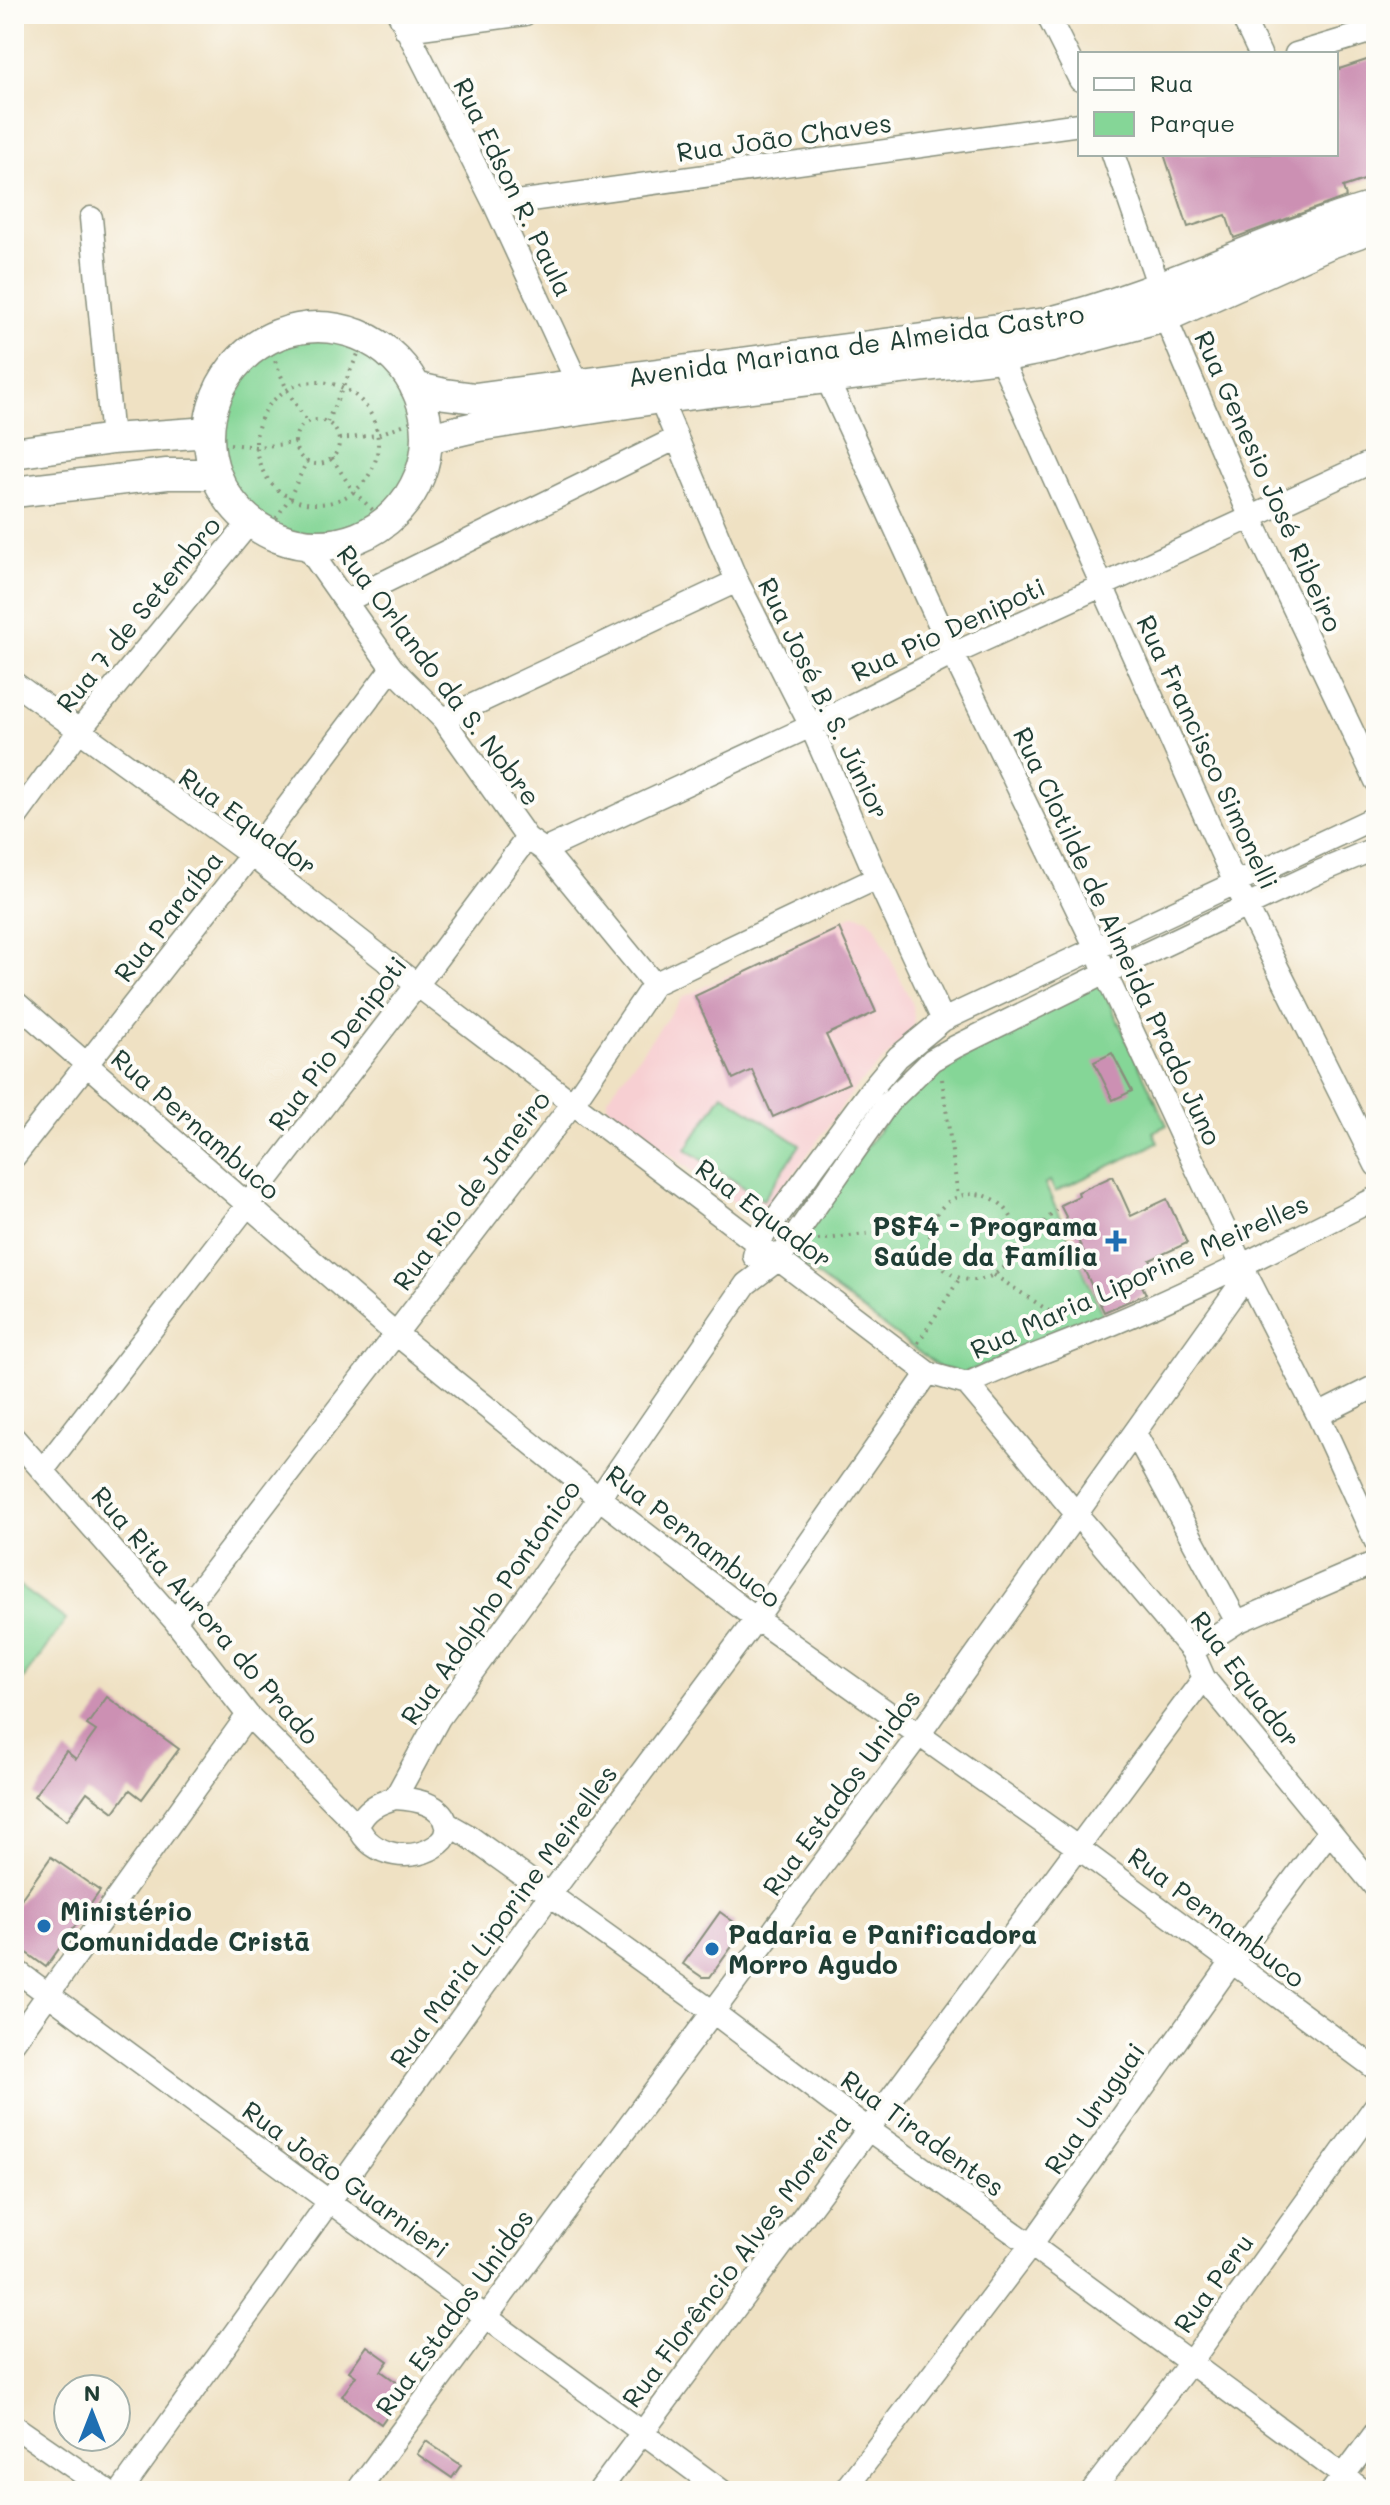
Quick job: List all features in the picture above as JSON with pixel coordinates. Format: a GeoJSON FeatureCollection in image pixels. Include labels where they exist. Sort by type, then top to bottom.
{"type":"FeatureCollection","features":[{"type":"Feature","properties":{"kind":"main road","name":"Avenida Mariana de Almeida Castro"},"geometry":{"type":"LineString","coordinates":[[423,428],[479,426],[660,398],[1046,323],[1091,312],[1376,206]]}},
{"type":"Feature","properties":{"kind":"main road","name":"Avenida Mariana de Almeida Castro"},"geometry":{"type":"LineString","coordinates":[[415,387],[475,398],[578,384],[821,366],[1000,357],[1052,347],[1165,317],[1330,243],[1376,227]]}},
{"type":"Feature","properties":{"kind":"main road"},"geometry":{"type":"LineString","coordinates":[[316,327],[346,330],[374,342],[397,360],[415,387],[425,412],[422,471],[409,497],[388,520],[363,535],[334,544],[305,544],[276,537],[229,500],[215,474],[208,445],[219,438],[210,415],[220,387],[236,363],[260,343],[287,331],[316,327]]}},
{"type":"Feature","properties":{"kind":"main road"},"geometry":{"type":"LineString","coordinates":[[14,453],[112,439],[219,438]]}},
{"type":"Feature","properties":{"kind":"main road"},"geometry":{"type":"LineString","coordinates":[[14,492],[167,474],[215,474]]}},
{"type":"Feature","properties":{"kind":"street"},"geometry":{"type":"LineString","coordinates":[[402,22],[525,14]]}},
{"type":"Feature","properties":{"kind":"street"},"geometry":{"type":"LineString","coordinates":[[1047,14],[1078,76]]}},
{"type":"Feature","properties":{"kind":"street"},"geometry":{"type":"LineString","coordinates":[[1241,14],[1259,52]]}},
{"type":"Feature","properties":{"kind":"street","name":"Rua Edson R. Paula"},"geometry":{"type":"LineString","coordinates":[[402,22],[495,205],[578,384]]}},
{"type":"Feature","properties":{"kind":"street"},"geometry":{"type":"LineString","coordinates":[[1303,52],[1376,30]]}},
{"type":"Feature","properties":{"kind":"street","name":"Rua João Chaves"},"geometry":{"type":"LineString","coordinates":[[495,205],[1078,124]]}},
{"type":"Feature","properties":{"kind":"street","name":"Rua Genesio José Ribeiro"},"geometry":{"type":"LineString","coordinates":[[1114,156],[1159,287],[1165,317],[1250,516],[1376,781]]}},
{"type":"Feature","properties":{"kind":"street"},"geometry":{"type":"LineString","coordinates":[[91,218],[112,439]]}},
{"type":"Feature","properties":{"kind":"street","name":"Rua Francisco Simonelli"},"geometry":{"type":"LineString","coordinates":[[1000,357],[1235,883],[1376,1165]]}},
{"type":"Feature","properties":{"kind":"street","name":"Rua Clotilde de Almeida Prado Juno"},"geometry":{"type":"LineString","coordinates":[[821,366],[953,654],[1096,948],[1105,973],[1376,1542]]}},
{"type":"Feature","properties":{"kind":"street","name":"Rua José B. S. Júnior"},"geometry":{"type":"LineString","coordinates":[[660,398],[737,581],[811,726],[943,1020]]}},
{"type":"Feature","properties":{"kind":"street"},"geometry":{"type":"LineString","coordinates":[[346,601],[677,438]]}},
{"type":"Feature","properties":{"kind":"street","name":"Rua Pio Denipoti"},"geometry":{"type":"LineString","coordinates":[[43,1470],[417,985],[535,844],[811,726],[953,654],[1376,460]]}},
{"type":"Feature","properties":{"kind":"street","name":"Rua 7 de Setembro"},"geometry":{"type":"LineString","coordinates":[[14,820],[78,732],[261,523]]}},
{"type":"Feature","properties":{"kind":"street","name":"Rua Orlando da S. Nobre"},"geometry":{"type":"LineString","coordinates":[[305,544],[392,668],[443,719],[535,844],[654,984]]}},
{"type":"Feature","properties":{"kind":"street"},"geometry":{"type":"LineString","coordinates":[[443,719],[737,581]]}},
{"type":"Feature","properties":{"kind":"street","name":"Rua Paraíba"},"geometry":{"type":"LineString","coordinates":[[14,1157],[251,855],[392,668]]}},
{"type":"Feature","properties":{"kind":"street","name":"Rua Equador"},"geometry":{"type":"LineString","coordinates":[[14,683],[251,855],[928,1373],[967,1384],[1192,1651],[1204,1678],[1376,1888]]}},
{"type":"Feature","properties":{"kind":"street","name":"Rua Adolpho Pontonico"},"geometry":{"type":"LineString","coordinates":[[746,1284],[757,1244],[872,1088],[898,1057],[943,1020],[1376,817]]}},
{"type":"Feature","properties":{"kind":"street"},"geometry":{"type":"LineString","coordinates":[[1309,846],[1319,872]]}},
{"type":"Feature","properties":{"kind":"street","name":"Rua Adolpho Pontonico"},"geometry":{"type":"LineString","coordinates":[[395,1798],[439,1718],[599,1498],[746,1284],[779,1259],[888,1103],[910,1079],[932,1060],[955,1047],[1105,973],[1376,848]]}},
{"type":"Feature","properties":{"kind":"street"},"geometry":{"type":"LineString","coordinates":[[654,984],[877,878]]}},
{"type":"Feature","properties":{"kind":"street","name":"Rua Rio de Janeiro"},"geometry":{"type":"LineString","coordinates":[[175,1621],[573,1103],[654,984]]}},
{"type":"Feature","properties":{"kind":"street","name":"Rua Pernambuco"},"geometry":{"type":"LineString","coordinates":[[14,1001],[396,1334],[599,1498],[756,1619],[1077,1847],[1376,2069]]}},
{"type":"Feature","properties":{"kind":"street","name":"Rua Maria Liporine Meirelles"},"geometry":{"type":"LineString","coordinates":[[967,1384],[1010,1363],[1098,1331],[1245,1270],[1376,1198]]}},
{"type":"Feature","properties":{"kind":"street","name":"Rua Estados Unidos"},"geometry":{"type":"LineString","coordinates":[[357,2491],[918,1736],[1078,1515],[1245,1270]]}},
{"type":"Feature","properties":{"kind":"street","name":"Rua Maria Liporine Meirelles"},"geometry":{"type":"LineString","coordinates":[[121,2491],[549,1896],[756,1619],[928,1373]]}},
{"type":"Feature","properties":{"kind":"street"},"geometry":{"type":"LineString","coordinates":[[1318,1415],[1376,1386]]}},
{"type":"Feature","properties":{"kind":"street"},"geometry":{"type":"LineString","coordinates":[[1135,1433],[1237,1622]]}},
{"type":"Feature","properties":{"kind":"street","name":"Rua Rita Aurora do Prado"},"geometry":{"type":"LineString","coordinates":[[14,1438],[175,1621],[248,1715],[358,1826]]}},
{"type":"Feature","properties":{"kind":"street"},"geometry":{"type":"LineString","coordinates":[[1192,1651],[1237,1622],[1376,1562]]}},
{"type":"Feature","properties":{"kind":"street","name":"Rua Florêncio Alves Moreira"},"geometry":{"type":"LineString","coordinates":[[599,2491],[1204,1678]]}},
{"type":"Feature","properties":{"kind":"street"},"geometry":{"type":"LineString","coordinates":[[14,2042],[248,1715]]}},
{"type":"Feature","properties":{"kind":"street"},"geometry":{"type":"LineString","coordinates":[[395,1798],[417,1800],[433,1807],[446,1823],[447,1834],[441,1843],[408,1855],[387,1853],[370,1843],[358,1826],[369,1809],[395,1798]]}},
{"type":"Feature","properties":{"kind":"street","name":"Rua Tiradentes"},"geometry":{"type":"LineString","coordinates":[[446,1823],[713,2012],[869,2130],[1031,2245],[1190,2363],[1337,2483],[1364,2491]]}},
{"type":"Feature","properties":{"kind":"street","name":"Rua Uruguai"},"geometry":{"type":"LineString","coordinates":[[844,2491],[1031,2245],[1232,1962],[1329,1832]]}},
{"type":"Feature","properties":{"kind":"street","name":"Rua João Guarnieri"},"geometry":{"type":"LineString","coordinates":[[14,1969],[722,2491]]}},
{"type":"Feature","properties":{"kind":"street","name":"Rua Peru"},"geometry":{"type":"LineString","coordinates":[[1092,2491],[1190,2363],[1376,2105]]}},
{"type":"Feature","properties":{"kind":"street"},"geometry":{"type":"LineString","coordinates":[[14,2426],[108,2491]]}},
{"type":"Feature","properties":{"kind":"street"},"geometry":{"type":"LineString","coordinates":[[1337,2483],[1376,2432]]}},
{"type":"Feature","properties":{"kind":"path"},"geometry":{"type":"LineString","coordinates":[[327,422],[345,389],[363,343]]}},
{"type":"Feature","properties":{"kind":"path"},"geometry":{"type":"LineString","coordinates":[[269,346],[287,390],[307,422]]}},
{"type":"Feature","properties":{"kind":"path"},"geometry":{"type":"LineString","coordinates":[[312,382],[332,383],[367,406],[376,424],[379,445],[374,465],[364,483],[328,503],[308,503],[290,497],[273,486],[262,470],[256,447],[256,431],[263,413],[276,397],[287,390],[312,382]]}},
{"type":"Feature","properties":{"kind":"path"},"geometry":{"type":"LineString","coordinates":[[321,420],[337,432],[339,439],[332,458],[318,464],[298,454],[295,443],[297,432],[307,422],[321,420]]}},
{"type":"Feature","properties":{"kind":"path"},"geometry":{"type":"LineString","coordinates":[[339,439],[423,428]]}},
{"type":"Feature","properties":{"kind":"path"},"geometry":{"type":"LineString","coordinates":[[219,438],[256,447],[295,443]]}},
{"type":"Feature","properties":{"kind":"path"},"geometry":{"type":"LineString","coordinates":[[332,458],[353,491],[378,515]]}},
{"type":"Feature","properties":{"kind":"path"},"geometry":{"type":"LineString","coordinates":[[261,523],[290,497],[307,461]]}},
{"type":"Feature","properties":{"kind":"path"},"geometry":{"type":"LineString","coordinates":[[940,1065],[958,1196]]}},
{"type":"Feature","properties":{"kind":"path"},"geometry":{"type":"LineString","coordinates":[[1014,1253],[1017,1239],[1009,1211],[986,1195],[972,1193],[958,1196],[936,1213],[930,1226],[929,1240],[940,1266],[960,1278],[981,1280],[1006,1266],[1014,1253],[1056,1210]]}},
{"type":"Feature","properties":{"kind":"path"},"geometry":{"type":"LineString","coordinates":[[812,1241],[930,1226]]}},
{"type":"Feature","properties":{"kind":"path"},"geometry":{"type":"LineString","coordinates":[[994,1275],[1071,1326]]}},
{"type":"Feature","properties":{"kind":"path"},"geometry":{"type":"LineString","coordinates":[[914,1349],[960,1278]]}},
{"type":"Feature","properties":{"kind":"shaded area"},"geometry":{"type":"Polygon","coordinates":[[[855,914],[868,918],[876,927],[913,1006],[912,1032],[857,1086],[762,1218],[754,1218],[607,1106],[607,1098],[683,997],[855,914]]]}},
{"type":"Feature","properties":{"kind":"green space"},"geometry":{"type":"Polygon","coordinates":[[[318,332],[357,340],[390,362],[412,395],[420,434],[412,473],[390,506],[357,528],[318,536],[279,528],[246,506],[224,473],[216,434],[224,395],[246,362],[279,340],[318,332]]]}},
{"type":"Feature","properties":{"kind":"green space"},"geometry":{"type":"Polygon","coordinates":[[[1100,983],[1167,1125],[1153,1132],[1158,1143],[1055,1192],[1050,1181],[1045,1184],[1107,1325],[964,1373],[940,1368],[786,1253],[899,1104],[952,1058],[1100,983]]]}},
{"type":"Feature","properties":{"kind":"green space"},"geometry":{"type":"Polygon","coordinates":[[[723,1094],[800,1145],[763,1200],[686,1149],[723,1094]]]}},
{"type":"Feature","properties":{"kind":"green space"},"geometry":{"type":"Polygon","coordinates":[[[14,1582],[66,1620],[14,1692],[14,1582]]]}},
{"type":"Feature","properties":{"kind":"building"},"geometry":{"type":"Polygon","coordinates":[[[1376,57],[1376,176],[1343,187],[1346,197],[1234,238],[1226,215],[1188,227],[1165,156],[1338,156],[1338,69],[1376,57]]]}},
{"type":"Feature","properties":{"kind":"building"},"geometry":{"type":"Polygon","coordinates":[[[839,928],[876,1012],[826,1035],[849,1083],[773,1117],[752,1070],[733,1079],[695,996],[839,928]]]}},
{"type":"Feature","properties":{"kind":"building"},"geometry":{"type":"Polygon","coordinates":[[[1112,1053],[1132,1091],[1113,1100],[1094,1062],[1112,1053]]]}},
{"type":"Feature","properties":{"kind":"building","name":"PSF4 - Programa Saúde da Família"},"geometry":{"type":"Polygon","coordinates":[[[1113,1176],[1131,1216],[1167,1199],[1187,1243],[1150,1260],[1154,1267],[1137,1275],[1146,1294],[1104,1312],[1082,1265],[1089,1262],[1060,1205],[1079,1196],[1078,1192],[1113,1176]]]}},
{"type":"Feature","properties":{"kind":"building"},"geometry":{"type":"Polygon","coordinates":[[[107,1697],[179,1749],[142,1799],[130,1790],[114,1812],[87,1792],[67,1820],[34,1796],[66,1751],[76,1759],[96,1731],[87,1725],[107,1697]]]}},
{"type":"Feature","properties":{"kind":"building","name":"Ministério Comunidade Cristã"},"geometry":{"type":"Polygon","coordinates":[[[51,1857],[100,1891],[46,1967],[14,1944],[14,1909],[51,1857]]]}},
{"type":"Feature","properties":{"kind":"building","name":"Padaria e Panificadora Morro Agudo"},"geometry":{"type":"Polygon","coordinates":[[[720,1912],[735,1923],[731,1928],[741,1934],[710,1977],[702,1977],[683,1964],[720,1912]]]}},
{"type":"Feature","properties":{"kind":"building"},"geometry":{"type":"Polygon","coordinates":[[[367,2346],[388,2361],[381,2371],[406,2389],[381,2424],[342,2396],[356,2376],[349,2371],[367,2346]]]}},
{"type":"Feature","properties":{"kind":"building"},"geometry":{"type":"Polygon","coordinates":[[[426,2441],[461,2465],[452,2478],[417,2454],[426,2441]]]}},
{"type":"Feature","properties":{"kind":"place","name":"PSF4 - Programa Saúde da Família"},"geometry":{"type":"Point","coordinates":[1116,1241]}},
{"type":"Feature","properties":{"kind":"place","name":"Ministério Comunidade Cristã"},"geometry":{"type":"Point","coordinates":[44,1926]}},
{"type":"Feature","properties":{"kind":"place","name":"Padaria e Panificadora Morro Agudo"},"geometry":{"type":"Point","coordinates":[712,1949]}}]}
